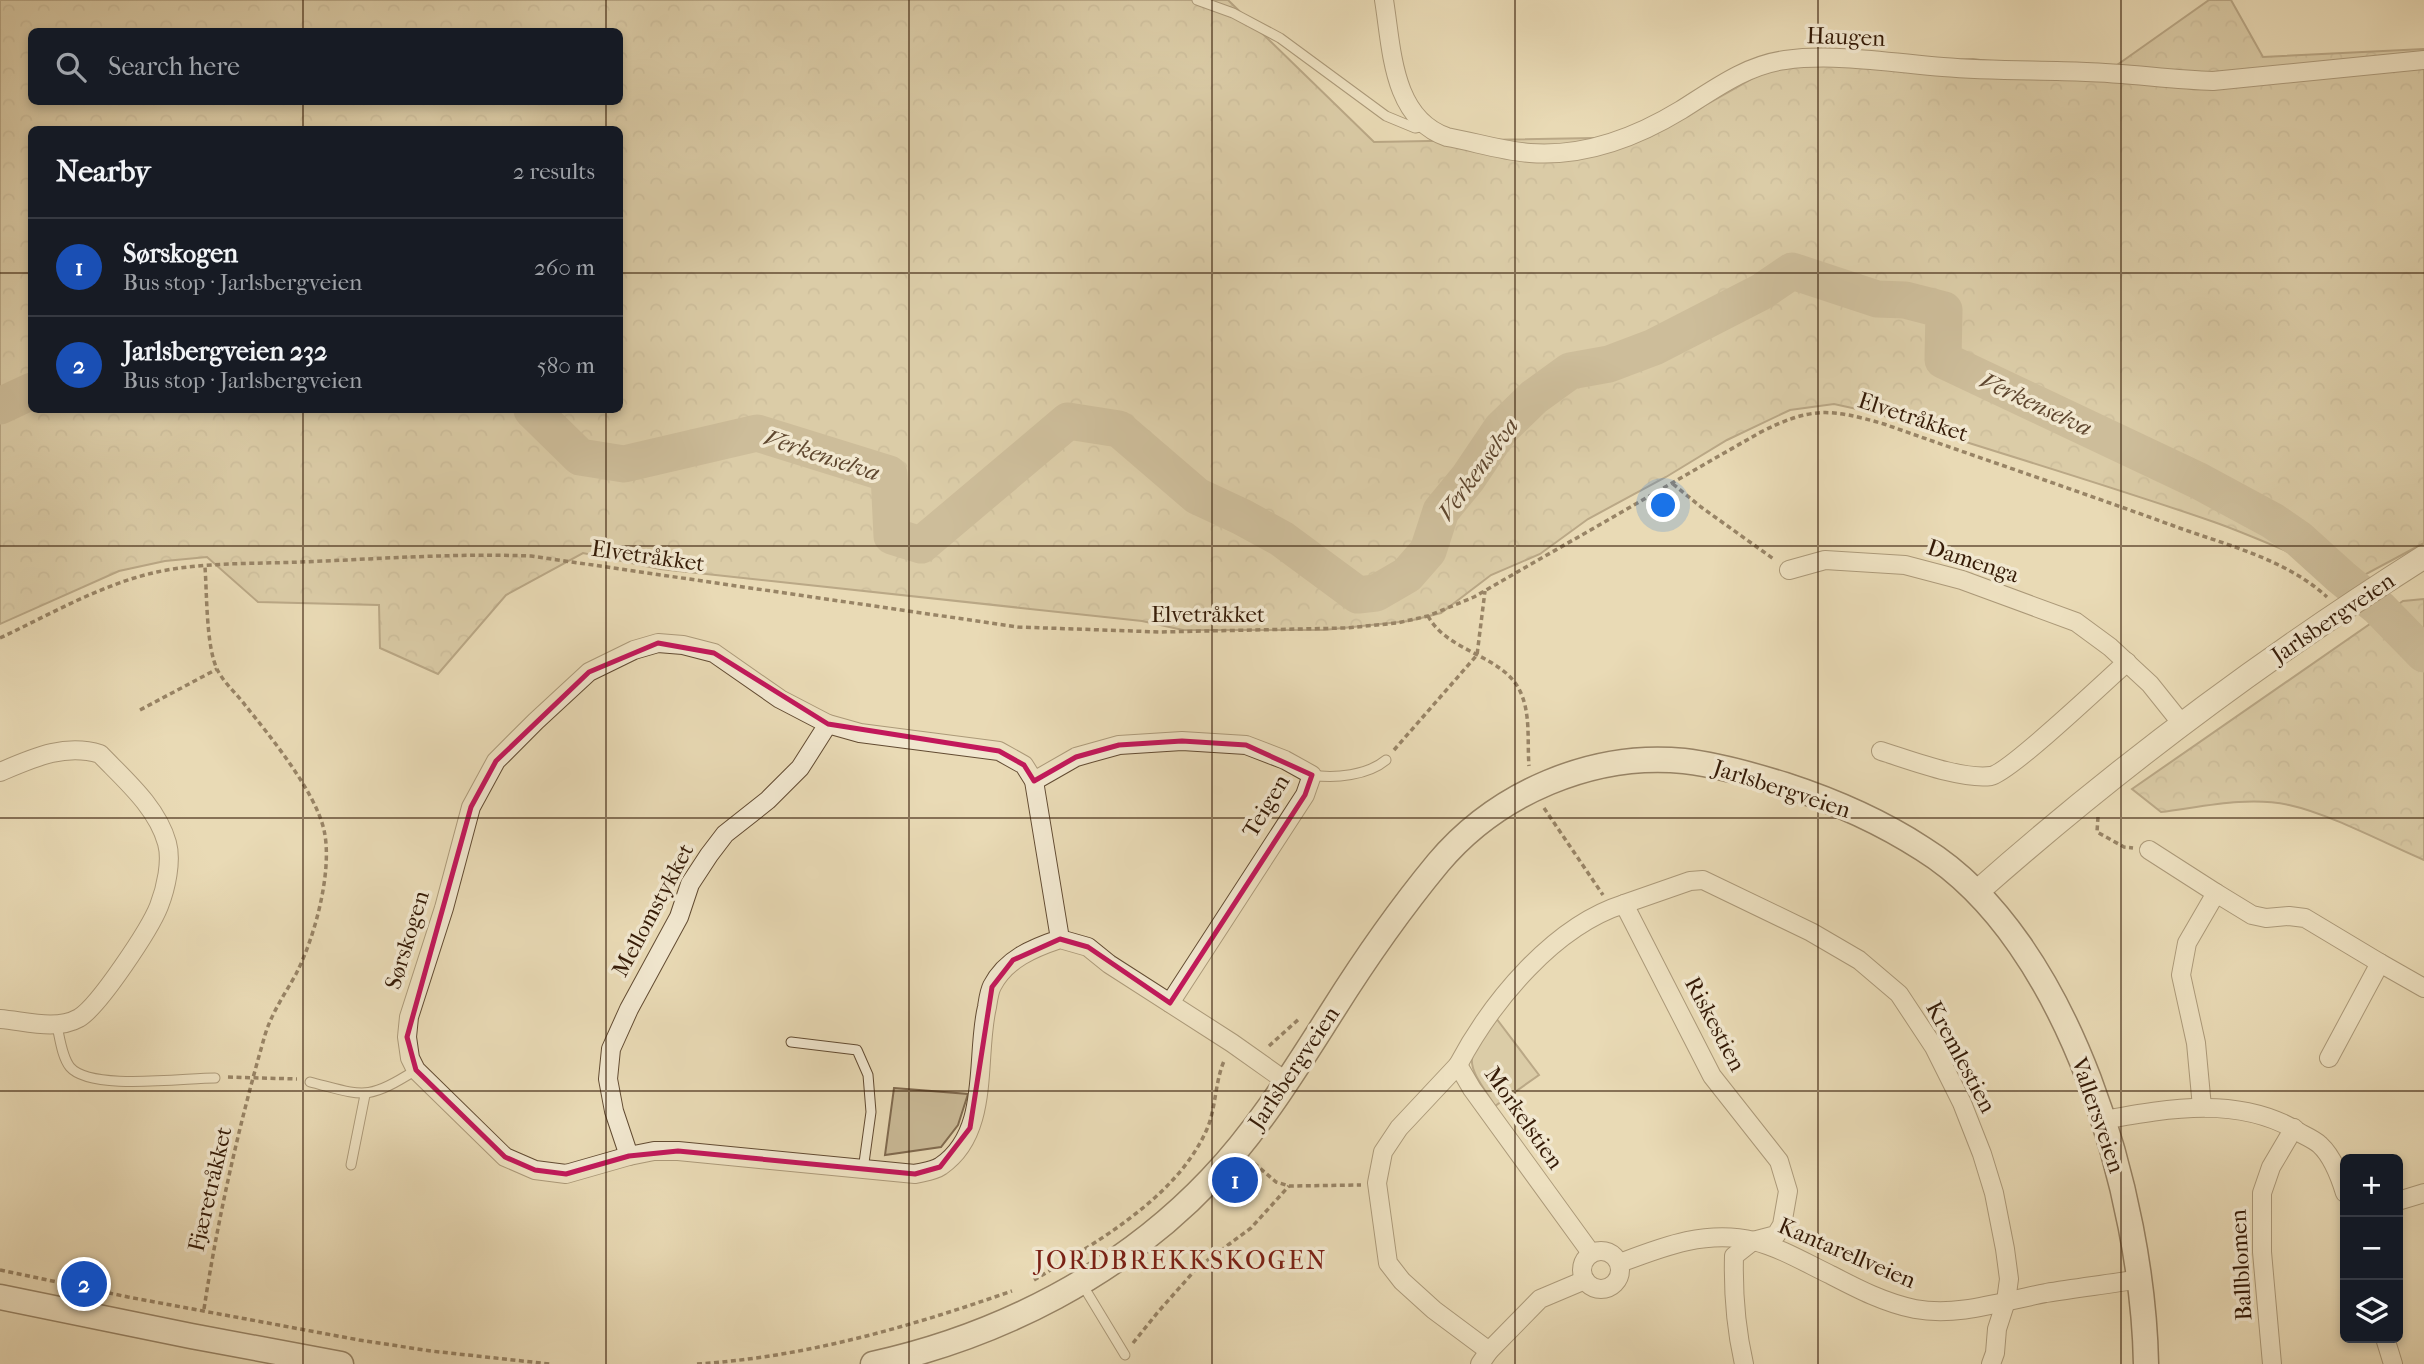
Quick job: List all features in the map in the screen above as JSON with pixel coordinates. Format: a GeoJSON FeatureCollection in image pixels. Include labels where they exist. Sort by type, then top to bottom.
{"type":"FeatureCollection","features":[{"type":"Feature","properties":{"kind":"main road","name":"Jarlsbergveien"},"geometry":{"type":"LineString","coordinates":[[873,1364],[925,1350],[985,1329],[1048,1302],[1133,1249],[1167,1221],[1211,1179],[1238,1148],[1287,1082],[1389,928],[1446,854],[1480,822],[1513,799],[1575,772],[1628,762],[1683,761],[1768,780],[1837,804],[1877,822],[1933,855],[1978,891]]}},
{"type":"Feature","properties":{"kind":"main road","name":"Vallersveien"},"geometry":{"type":"LineString","coordinates":[[1978,891],[2011,932],[2034,968],[2068,1032],[2104,1121],[2123,1188],[2140,1279],[2146,1364]]}},
{"type":"Feature","properties":{"kind":"main road"},"geometry":{"type":"LineString","coordinates":[[0,1297],[95,1318],[341,1364]]}},
{"type":"Feature","properties":{"kind":"street","name":"Haugen"},"geometry":{"type":"LineString","coordinates":[[1384,0],[1399,89],[1409,106],[1427,126],[1447,137],[1529,153],[1575,151],[1608,145],[1632,136],[1744,72],[1765,64],[1801,58],[2213,81],[2424,60]]}},
{"type":"Feature","properties":{"kind":"street","name":"Jarlsbergveien"},"geometry":{"type":"LineString","coordinates":[[1978,891],[2027,848],[2182,724],[2346,607],[2424,557]]}},
{"type":"Feature","properties":{"kind":"street","name":"Damenga"},"geometry":{"type":"LineString","coordinates":[[1788,570],[1825,560],[1905,565],[1962,580],[2076,622],[2127,662],[2164,699],[2182,724]]}},
{"type":"Feature","properties":{"kind":"street","name":"Sørskogen"},"geometry":{"type":"LineString","coordinates":[[416,1070],[408,1048],[409,1017],[444,908],[471,807],[496,761],[589,673],[634,650],[658,643],[683,645],[714,653],[780,699],[828,724],[860,733],[999,751],[1024,765],[1034,781]]}},
{"type":"Feature","properties":{"kind":"street"},"geometry":{"type":"LineString","coordinates":[[1881,751],[1952,773],[1992,776],[2021,757],[2127,662]]}},
{"type":"Feature","properties":{"kind":"street","name":"Mellomstykket"},"geometry":{"type":"LineString","coordinates":[[629,1156],[607,1079],[611,1049],[629,1009],[678,917],[691,884],[709,855],[725,834],[768,800],[800,768],[828,724]]}},
{"type":"Feature","properties":{"kind":"street","name":"Teigen"},"geometry":{"type":"LineString","coordinates":[[1034,781],[1076,757],[1119,745],[1182,741],[1246,745],[1286,760],[1312,775],[1305,795],[1170,1003]]}},
{"type":"Feature","properties":{"kind":"street"},"geometry":{"type":"LineString","coordinates":[[0,772],[61,750],[89,750],[100,754],[158,819],[168,845],[167,873],[159,907],[102,996],[79,1018],[57,1026],[0,1019]]}},
{"type":"Feature","properties":{"kind":"street"},"geometry":{"type":"LineString","coordinates":[[1034,781],[1060,939]]}},
{"type":"Feature","properties":{"kind":"street"},"geometry":{"type":"LineString","coordinates":[[2149,850],[2252,915],[2266,918],[2305,918],[2424,988]]}},
{"type":"Feature","properties":{"kind":"street","name":"Kremlestien"},"geometry":{"type":"LineString","coordinates":[[1618,906],[1690,881],[1703,880],[1837,945],[1882,977],[1899,994],[1934,1048],[1962,1104],[1994,1193],[2009,1279],[1991,1364]]}},
{"type":"Feature","properties":{"kind":"street"},"geometry":{"type":"LineString","coordinates":[[2202,1107],[2196,1043],[2181,975],[2187,943],[2216,893]]}},
{"type":"Feature","properties":{"kind":"street"},"geometry":{"type":"LineString","coordinates":[[1458,1065],[1477,1030],[1515,981],[1586,919],[1618,906]]}},
{"type":"Feature","properties":{"kind":"street","name":"Riskestien"},"geometry":{"type":"LineString","coordinates":[[1618,906],[1712,1076],[1779,1161],[1788,1191],[1782,1225],[1776,1235],[1753,1241],[1734,1256],[1733,1282],[1738,1340],[1744,1364]]}},
{"type":"Feature","properties":{"kind":"street"},"geometry":{"type":"LineString","coordinates":[[416,1070],[505,1157],[535,1170],[566,1174],[629,1156],[678,1151],[915,1174],[940,1167],[956,1150],[970,1128],[977,1103],[983,1025],[992,987],[1013,960],[1038,946],[1060,939],[1088,947],[1287,1082]]}},
{"type":"Feature","properties":{"kind":"street"},"geometry":{"type":"LineString","coordinates":[[2329,1058],[2380,963]]}},
{"type":"Feature","properties":{"kind":"street","name":"Morkelstien"},"geometry":{"type":"LineString","coordinates":[[1485,1358],[1402,1281],[1388,1263],[1377,1183],[1383,1152],[1399,1128],[1458,1065],[1472,1089],[1591,1253]]}},
{"type":"Feature","properties":{"kind":"street"},"geometry":{"type":"LineString","coordinates":[[2104,1121],[2202,1107],[2257,1112],[2294,1128],[2321,1146],[2340,1177]]}},
{"type":"Feature","properties":{"kind":"street","name":"Ballblomen"},"geometry":{"type":"LineString","coordinates":[[2273,1364],[2262,1252],[2262,1193],[2272,1167],[2294,1128]]}},
{"type":"Feature","properties":{"kind":"street"},"geometry":{"type":"LineString","coordinates":[[2403,1199],[2424,1193]]}},
{"type":"Feature","properties":{"kind":"street","name":"Kantarellveien"},"geometry":{"type":"LineString","coordinates":[[1620,1263],[1691,1240],[1721,1237],[1753,1241],[1788,1254],[1868,1294],[1914,1308],[1939,1312],[2140,1279]]}},
{"type":"Feature","properties":{"kind":"street"},"geometry":{"type":"LineString","coordinates":[[1608,1251],[1620,1263],[1620,1276],[1607,1288],[1594,1287],[1585,1279],[1582,1268],[1591,1253],[1608,1251]]}},
{"type":"Feature","properties":{"kind":"street"},"geometry":{"type":"LineString","coordinates":[[1485,1358],[1540,1299],[1585,1279]]}},
{"type":"Feature","properties":{"kind":"street"},"geometry":{"type":"LineString","coordinates":[[2387,1343],[2393,1364]]}},
{"type":"Feature","properties":{"kind":"lane"},"geometry":{"type":"LineString","coordinates":[[1197,0],[1233,13],[1280,38],[1386,116],[1415,128],[1427,126]]}},
{"type":"Feature","properties":{"kind":"lane"},"geometry":{"type":"LineString","coordinates":[[1312,775],[1322,777],[1360,772],[1372,769],[1386,760]]}},
{"type":"Feature","properties":{"kind":"lane"},"geometry":{"type":"LineString","coordinates":[[57,1026],[68,1065],[78,1075],[119,1082],[215,1077]]}},
{"type":"Feature","properties":{"kind":"lane"},"geometry":{"type":"LineString","coordinates":[[791,1042],[857,1050],[868,1075],[871,1112],[863,1170]]}},
{"type":"Feature","properties":{"kind":"lane"},"geometry":{"type":"LineString","coordinates":[[310,1082],[365,1095],[416,1070]]}},
{"type":"Feature","properties":{"kind":"lane"},"geometry":{"type":"LineString","coordinates":[[351,1165],[365,1095]]}},
{"type":"Feature","properties":{"kind":"lane"},"geometry":{"type":"LineString","coordinates":[[1081,1283],[1125,1355]]}},
{"type":"Feature","properties":{"kind":"path","name":"Elvetråkket"},"geometry":{"type":"LineString","coordinates":[[0,638],[130,579],[159,571],[477,555],[531,556],[965,620],[1052,630],[1278,631],[1376,626],[1428,616],[1485,591],[1783,421],[1817,412],[1847,414],[1884,424],[2272,562],[2301,576],[2346,607]]}},
{"type":"Feature","properties":{"kind":"path"},"geometry":{"type":"LineString","coordinates":[[1673,484],[1788,570]]}},
{"type":"Feature","properties":{"kind":"path"},"geometry":{"type":"LineString","coordinates":[[140,710],[217,669],[209,622],[205,567]]}},
{"type":"Feature","properties":{"kind":"path"},"geometry":{"type":"LineString","coordinates":[[1386,760],[1476,655],[1485,591]]}},
{"type":"Feature","properties":{"kind":"path"},"geometry":{"type":"LineString","coordinates":[[1428,616],[1439,632],[1507,675],[1519,688],[1528,718],[1531,779]]}},
{"type":"Feature","properties":{"kind":"path","name":"Fjæretråkket"},"geometry":{"type":"LineString","coordinates":[[204,1310],[223,1206],[254,1077],[272,1013],[297,972],[314,924],[323,884],[326,846],[324,828],[307,792],[217,669]]}},
{"type":"Feature","properties":{"kind":"path"},"geometry":{"type":"LineString","coordinates":[[2099,790],[2097,832],[2124,847],[2149,850]]}},
{"type":"Feature","properties":{"kind":"path"},"geometry":{"type":"LineString","coordinates":[[1539,801],[1618,906]]}},
{"type":"Feature","properties":{"kind":"path"},"geometry":{"type":"LineString","coordinates":[[1254,1059],[1303,1016]]}},
{"type":"Feature","properties":{"kind":"path"},"geometry":{"type":"LineString","coordinates":[[1031,1282],[1087,1249],[1124,1222],[1170,1183],[1192,1157],[1208,1126],[1222,1064],[1231,1043]]}},
{"type":"Feature","properties":{"kind":"path"},"geometry":{"type":"LineString","coordinates":[[215,1077],[295,1079],[310,1082]]}},
{"type":"Feature","properties":{"kind":"path"},"geometry":{"type":"LineString","coordinates":[[1238,1148],[1266,1175],[1289,1186],[1377,1183]]}},
{"type":"Feature","properties":{"kind":"path"},"geometry":{"type":"LineString","coordinates":[[1125,1355],[1157,1311],[1197,1268],[1251,1228],[1289,1186]]}},
{"type":"Feature","properties":{"kind":"path"},"geometry":{"type":"LineString","coordinates":[[0,1270],[128,1297],[422,1350],[550,1364]]}},
{"type":"Feature","properties":{"kind":"path"},"geometry":{"type":"LineString","coordinates":[[697,1364],[765,1357],[870,1337],[930,1320],[1021,1288]]}},
{"type":"Feature","properties":{"kind":"highlighted area"},"geometry":{"type":"Polygon","coordinates":[[[658,643],[714,653],[828,724],[999,751],[1024,765],[1034,781],[1076,757],[1119,745],[1182,741],[1246,745],[1312,775],[1305,795],[1170,1003],[1088,947],[1060,939],[1013,960],[992,987],[970,1128],[940,1167],[915,1174],[678,1151],[629,1156],[566,1174],[535,1170],[505,1157],[416,1070],[407,1037],[471,807],[496,761],[589,672],[658,643]]]}},
{"type":"Feature","properties":{"kind":"green space"},"geometry":{"type":"Polygon","coordinates":[[[0,0],[1228,0],[1374,142],[1649,137],[1771,68],[1973,59],[2100,77],[2209,0],[2231,0],[2263,57],[2424,49],[2424,543],[2357,579],[2172,508],[1875,413],[1834,404],[1790,410],[1727,440],[1588,519],[1540,554],[1491,575],[1441,613],[1409,621],[1324,630],[1183,630],[1142,621],[660,569],[583,553],[506,595],[438,674],[380,648],[379,605],[258,602],[207,557],[165,561],[119,571],[0,624],[0,0]]]}},
{"type":"Feature","properties":{"kind":"green space"},"geometry":{"type":"Polygon","coordinates":[[[2424,599],[2424,860],[2339,822],[2289,805],[2241,802],[2161,812],[2132,789],[2403,601],[2424,599]]]}},
{"type":"Feature","properties":{"kind":"green space"},"geometry":{"type":"Polygon","coordinates":[[[1496,1018],[1539,1075],[1495,1106],[1473,1070],[1472,1061],[1478,1044],[1496,1018]]]}},
{"type":"Feature","properties":{"kind":"green space"},"geometry":{"type":"Polygon","coordinates":[[[894,1088],[968,1094],[958,1125],[941,1147],[885,1155],[894,1088]]]}},
{"type":"Feature","properties":{"kind":"waterway","name":"Verkenselva"},"geometry":{"type":"LineString","coordinates":[[535,413],[580,457],[624,464],[757,433],[889,474],[892,536],[921,545],[1068,421],[1119,429],[1197,496],[1282,539],[1358,595],[1376,593],[1407,575],[1428,551],[1441,511],[1468,478],[1501,429],[1534,397],[1570,371],[1609,364],[1654,347],[1761,292],[1792,271],[1877,299],[1905,300],[1944,310],[1943,360],[2199,481],[2273,521],[2299,539],[2379,608],[2424,654]]}},
{"type":"Feature","properties":{"kind":"waterway","name":"Verkenselva"},"geometry":{"type":"LineString","coordinates":[[0,406],[28,393]]}},
{"type":"Feature","properties":{"kind":"place","name":"Sørskogen"},"geometry":{"type":"Point","coordinates":[1235,1180]}},
{"type":"Feature","properties":{"kind":"place","name":"Jarlsbergveien 232"},"geometry":{"type":"Point","coordinates":[84,1284]}},
{"type":"Feature","properties":{"kind":"district","name":"JORDBREKKSKOGEN"},"geometry":{"type":"Point","coordinates":[1181,1260]}}]}
